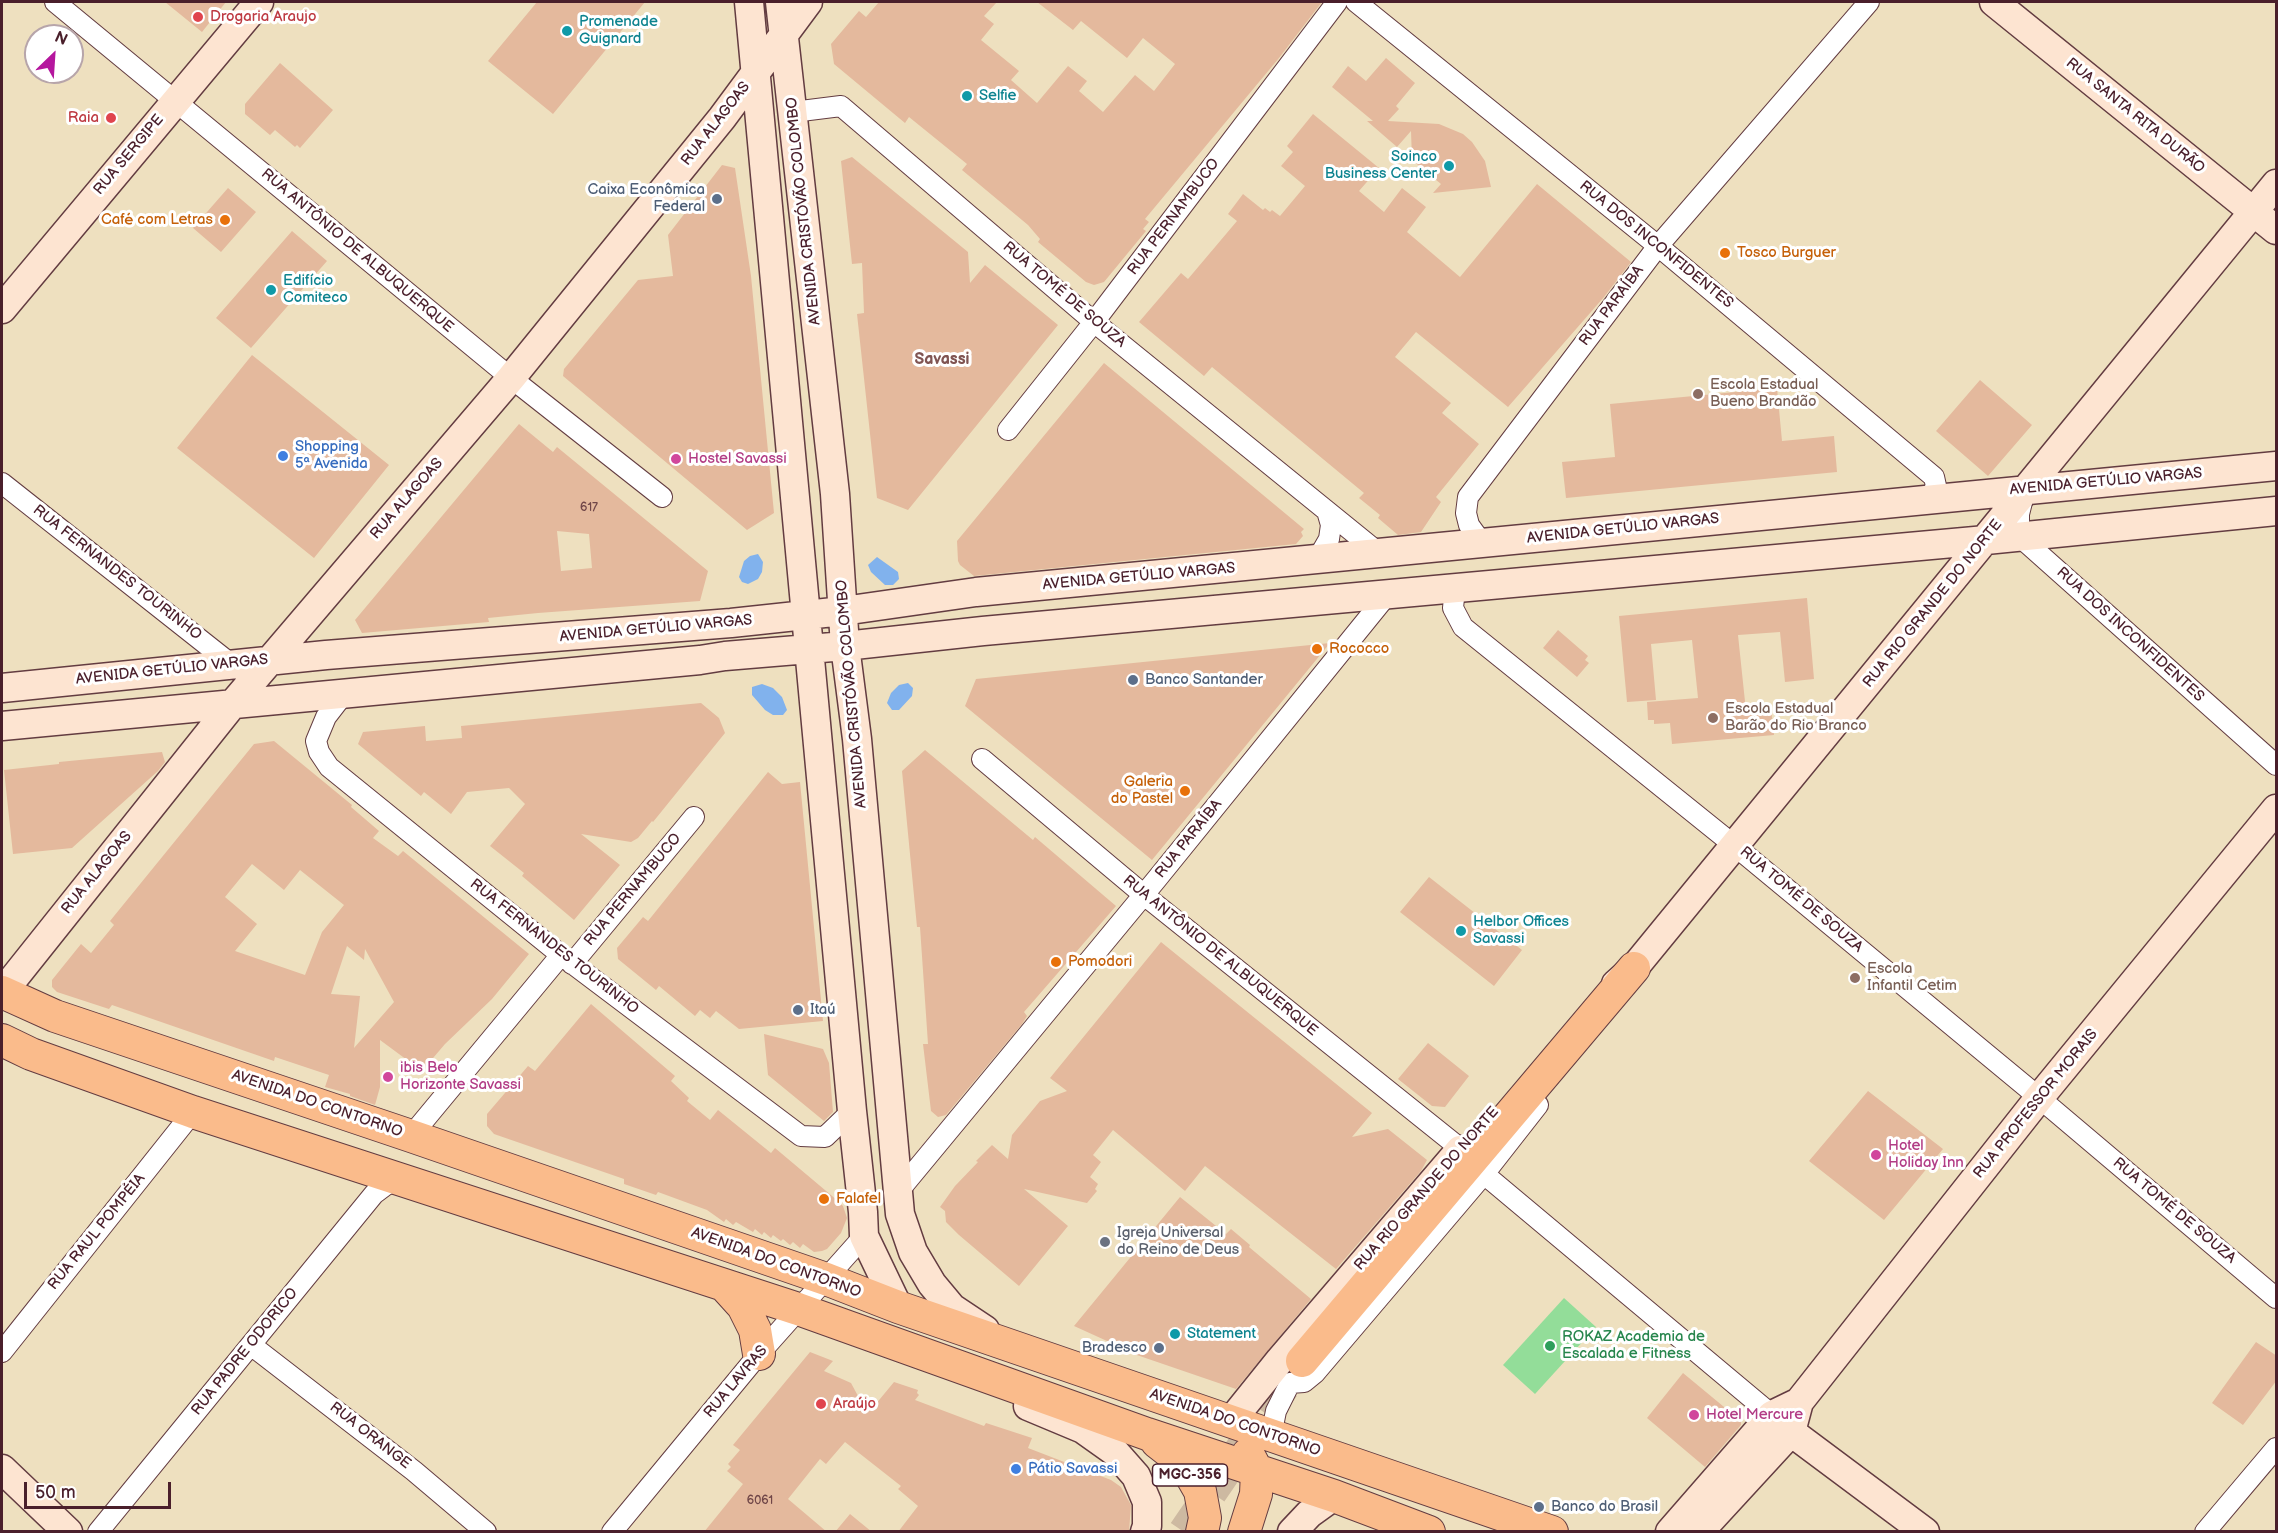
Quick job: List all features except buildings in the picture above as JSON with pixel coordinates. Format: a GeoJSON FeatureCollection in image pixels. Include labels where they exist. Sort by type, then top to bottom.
{"type":"FeatureCollection","features":[{"type":"Feature","properties":{"kind":"main road","name":"RUA SERGIPE"},"geometry":{"type":"LineString","coordinates":[[2,309],[259,2]]}},
{"type":"Feature","properties":{"kind":"main road"},"geometry":{"type":"LineString","coordinates":[[748,2],[852,1112],[864,1212],[864,1236],[898,1307],[915,1335],[948,1362]]}},
{"type":"Feature","properties":{"kind":"main road","name":"AVENIDA CRISTÓVÃO COLOMBO"},"geometry":{"type":"LineString","coordinates":[[780,2],[835,494],[845,646],[857,739],[900,1214],[913,1252],[932,1284],[952,1308],[1007,1344]]}},
{"type":"Feature","properties":{"kind":"main road","name":"RUA ALAGOAS"},"geometry":{"type":"LineString","coordinates":[[2,992],[231,706],[280,660],[310,613],[511,378],[722,118],[782,34],[808,2]]}},
{"type":"Feature","properties":{"kind":"main road","name":"RUA SANTA RITA DURÃO"},"geometry":{"type":"LineString","coordinates":[[1994,2],[2277,230]]}},
{"type":"Feature","properties":{"kind":"main road"},"geometry":{"type":"LineString","coordinates":[[722,118],[738,119],[749,124],[761,136]]}},
{"type":"Feature","properties":{"kind":"main road","name":"RUA RIO GRANDE DO NORTE"},"geometry":{"type":"LineString","coordinates":[[1218,1417],[1290,1368],[1461,1149],[1567,1025],[1635,968],[2277,184]]}},
{"type":"Feature","properties":{"kind":"main road","name":"AVENIDA GETÚLIO VARGAS"},"geometry":{"type":"LineString","coordinates":[[2,688],[326,655],[806,616],[976,592],[2277,466]]}},
{"type":"Feature","properties":{"kind":"main road"},"geometry":{"type":"LineString","coordinates":[[2,726],[231,706],[983,631],[2277,512]]}},
{"type":"Feature","properties":{"kind":"main road"},"geometry":{"type":"LineString","coordinates":[[1942,543],[1953,550],[1957,556],[1954,578]]}},
{"type":"Feature","properties":{"kind":"main road"},"geometry":{"type":"LineString","coordinates":[[310,613],[326,655]]}},
{"type":"Feature","properties":{"kind":"main road"},"geometry":{"type":"LineString","coordinates":[[280,660],[289,689],[296,699]]}},
{"type":"Feature","properties":{"kind":"main road"},"geometry":{"type":"LineString","coordinates":[[231,664],[231,706]]}},
{"type":"Feature","properties":{"kind":"main road","name":"RUA PROFESSOR MORAIS"},"geometry":{"type":"LineString","coordinates":[[1699,1532],[1781,1423],[2039,1098],[2277,809]]}},
{"type":"Feature","properties":{"kind":"main road"},"geometry":{"type":"LineString","coordinates":[[1290,1368],[1635,968]]}},
{"type":"Feature","properties":{"kind":"main road","name":"AVENIDA DO CONTORNO"},"geometry":{"type":"LineString","coordinates":[[2,992],[56,1016],[411,1136],[825,1279],[898,1307],[1552,1532]]}},
{"type":"Feature","properties":{"kind":"main road"},"geometry":{"type":"LineString","coordinates":[[2,1040],[31,1054],[193,1112],[798,1309],[1147,1434],[1334,1496],[1429,1532]]}},
{"type":"Feature","properties":{"kind":"main road"},"geometry":{"type":"LineString","coordinates":[[724,1285],[743,1306],[755,1330],[759,1354]]}},
{"type":"Feature","properties":{"kind":"main road","name":"MGC-356"},"geometry":{"type":"LineString","coordinates":[[948,1362],[986,1389],[1083,1429],[1114,1451],[1136,1476],[1147,1502],[1145,1532]]}},
{"type":"Feature","properties":{"kind":"main road"},"geometry":{"type":"LineString","coordinates":[[1218,1417],[1248,1454],[1257,1471],[1256,1494],[1244,1532]]}},
{"type":"Feature","properties":{"kind":"main road"},"geometry":{"type":"LineString","coordinates":[[1781,1423],[1925,1532]]}},
{"type":"Feature","properties":{"kind":"main road","name":"RUA PROFESSOR MORAIS"},"geometry":{"type":"LineString","coordinates":[[1670,1532],[1781,1423]]}},
{"type":"Feature","properties":{"kind":"main road","name":"MGC-356"},"geometry":{"type":"LineString","coordinates":[[1147,1434],[1184,1464],[1200,1491],[1205,1518],[1202,1532]]}},
{"type":"Feature","properties":{"kind":"main road"},"geometry":{"type":"LineString","coordinates":[[2,1468],[68,1532]]}},
{"type":"Feature","properties":{"kind":"main road"},"geometry":{"type":"LineString","coordinates":[[1292,1532],[1309,1514],[1334,1496]]}},
{"type":"Feature","properties":{"kind":"street","name":"RUA ANTÔNIO DE ALBUQUERQUE"},"geometry":{"type":"LineString","coordinates":[[55,2],[511,378],[662,497]]}},
{"type":"Feature","properties":{"kind":"street","name":"RUA PERNAMBUCO"},"geometry":{"type":"LineString","coordinates":[[1008,430],[1337,2]]}},
{"type":"Feature","properties":{"kind":"street","name":"RUA DOS INCONFIDENTES"},"geometry":{"type":"LineString","coordinates":[[1356,2],[1658,246],[1934,477],[1936,486],[1930,499]]}},
{"type":"Feature","properties":{"kind":"street","name":"RUA PARAÍBA"},"geometry":{"type":"LineString","coordinates":[[1482,543],[1469,525],[1466,513],[1468,497],[1658,246],[1869,2]]}},
{"type":"Feature","properties":{"kind":"street","name":"RUA TOMÉ DE SOUZA"},"geometry":{"type":"LineString","coordinates":[[793,112],[841,106],[1094,321],[1380,554]]}},
{"type":"Feature","properties":{"kind":"street","name":"RUA FERNANDES TOURINHO"},"geometry":{"type":"LineString","coordinates":[[2,483],[231,664]]}},
{"type":"Feature","properties":{"kind":"street"},"geometry":{"type":"LineString","coordinates":[[2019,536],[2019,514],[2026,489]]}},
{"type":"Feature","properties":{"kind":"street"},"geometry":{"type":"LineString","coordinates":[[1317,560],[1329,539],[1331,525],[1327,511]]}},
{"type":"Feature","properties":{"kind":"street","name":"RUA DOS INCONFIDENTES"},"geometry":{"type":"LineString","coordinates":[[2019,536],[2277,765]]}},
{"type":"Feature","properties":{"kind":"street","name":"RUA TOMÉ DE SOUZA"},"geometry":{"type":"LineString","coordinates":[[1455,588],[1453,608],[1463,627],[1735,846],[2277,1298]]}},
{"type":"Feature","properties":{"kind":"street","name":"RUA PARAÍBA"},"geometry":{"type":"LineString","coordinates":[[897,1193],[1144,895],[1387,595]]}},
{"type":"Feature","properties":{"kind":"street","name":"RUA FERNANDES TOURINHO"},"geometry":{"type":"LineString","coordinates":[[343,695],[326,717],[316,741],[319,753],[329,767],[567,959],[801,1136],[825,1137],[852,1112]]}},
{"type":"Feature","properties":{"kind":"street","name":"RUA ANTÔNIO DE ALBUQUERQUE"},"geometry":{"type":"LineString","coordinates":[[981,759],[1144,895],[1461,1149]]}},
{"type":"Feature","properties":{"kind":"street","name":"RUA PERNAMBUCO"},"geometry":{"type":"LineString","coordinates":[[411,1136],[694,817]]}},
{"type":"Feature","properties":{"kind":"street","name":"RUA RIO GRANDE DO NORTE"},"geometry":{"type":"LineString","coordinates":[[1271,1436],[1276,1411],[1290,1368],[1304,1382],[1316,1373],[1484,1174],[1587,1041],[1635,968]]}},
{"type":"Feature","properties":{"kind":"street","name":"RUA RAUL POMPÉIA"},"geometry":{"type":"LineString","coordinates":[[2,1352],[193,1112]]}},
{"type":"Feature","properties":{"kind":"street"},"geometry":{"type":"LineString","coordinates":[[1484,1174],[1781,1423]]}},
{"type":"Feature","properties":{"kind":"street","name":"RUA PADRE ODORICO"},"geometry":{"type":"LineString","coordinates":[[98,1532],[374,1194],[386,1185],[399,1180]]}},
{"type":"Feature","properties":{"kind":"street","name":"RUA LAVRAS"},"geometry":{"type":"LineString","coordinates":[[612,1532],[759,1354],[864,1236]]}},
{"type":"Feature","properties":{"kind":"street","name":"RUA ORANGE"},"geometry":{"type":"LineString","coordinates":[[251,1345],[414,1471],[486,1532]]}},
{"type":"Feature","properties":{"kind":"street"},"geometry":{"type":"LineString","coordinates":[[2205,1532],[2277,1448]]}},
{"type":"Feature","properties":{"kind":"green space","name":"ROKAZ Academia de Escalada e Fitness"},"geometry":{"type":"Polygon","coordinates":[[[1564,1298],[1596,1327],[1535,1394],[1503,1365],[1564,1298]]]}},
{"type":"Feature","properties":{"kind":"water"},"geometry":{"type":"Polygon","coordinates":[[[758,554],[763,562],[762,572],[758,579],[748,584],[742,582],[739,577],[744,561],[758,554]]]}},
{"type":"Feature","properties":{"kind":"water"},"geometry":{"type":"Polygon","coordinates":[[[877,557],[898,572],[899,579],[893,585],[885,585],[871,572],[868,565],[877,557]]]}},
{"type":"Feature","properties":{"kind":"water"},"geometry":{"type":"Polygon","coordinates":[[[908,683],[913,688],[912,696],[899,710],[892,710],[887,703],[891,693],[899,685],[908,683]]]}},
{"type":"Feature","properties":{"kind":"water"},"geometry":{"type":"Polygon","coordinates":[[[762,684],[773,688],[782,697],[787,710],[783,715],[773,715],[765,710],[752,695],[752,687],[762,684]]]}},
{"type":"Feature","properties":{"kind":"tunnel"},"geometry":{"type":"LineString","coordinates":[[1184,1532],[1289,1379]]}},
{"type":"Feature","properties":{"kind":"place","name":"Drogaria Araujo"},"geometry":{"type":"Point","coordinates":[198,17]}},
{"type":"Feature","properties":{"kind":"place","name":"Promenade Guignard"},"geometry":{"type":"Point","coordinates":[567,31]}},
{"type":"Feature","properties":{"kind":"place","name":"Selfie"},"geometry":{"type":"Point","coordinates":[967,96]}},
{"type":"Feature","properties":{"kind":"place","name":"Raia"},"geometry":{"type":"Point","coordinates":[111,118]}},
{"type":"Feature","properties":{"kind":"place","name":"Soinco Business Center"},"geometry":{"type":"Point","coordinates":[1449,166]}},
{"type":"Feature","properties":{"kind":"place","name":"Caixa Econômica Federal"},"geometry":{"type":"Point","coordinates":[717,199]}},
{"type":"Feature","properties":{"kind":"place","name":"Café com Letras"},"geometry":{"type":"Point","coordinates":[225,220]}},
{"type":"Feature","properties":{"kind":"place","name":"Tosco Burguer"},"geometry":{"type":"Point","coordinates":[1725,253]}},
{"type":"Feature","properties":{"kind":"place","name":"Edifício Comiteco"},"geometry":{"type":"Point","coordinates":[271,290]}},
{"type":"Feature","properties":{"kind":"place","name":"Escola Estadual Bueno Brandão"},"geometry":{"type":"Point","coordinates":[1698,394]}},
{"type":"Feature","properties":{"kind":"place","name":"Shopping 5ª Avenida"},"geometry":{"type":"Point","coordinates":[283,456]}},
{"type":"Feature","properties":{"kind":"place","name":"Hostel Savassi"},"geometry":{"type":"Point","coordinates":[676,459]}},
{"type":"Feature","properties":{"kind":"place","name":"Rococco"},"geometry":{"type":"Point","coordinates":[1317,649]}},
{"type":"Feature","properties":{"kind":"place","name":"Banco Santander"},"geometry":{"type":"Point","coordinates":[1133,680]}},
{"type":"Feature","properties":{"kind":"place","name":"Escola Estadual Barão do Rio Branco"},"geometry":{"type":"Point","coordinates":[1713,718]}},
{"type":"Feature","properties":{"kind":"place","name":"Galeria do Pastel"},"geometry":{"type":"Point","coordinates":[1185,791]}},
{"type":"Feature","properties":{"kind":"place","name":"Helbor Offices Savassi"},"geometry":{"type":"Point","coordinates":[1461,931]}},
{"type":"Feature","properties":{"kind":"place","name":"Pomodori"},"geometry":{"type":"Point","coordinates":[1056,962]}},
{"type":"Feature","properties":{"kind":"place","name":"Escola Infantil Cetim"},"geometry":{"type":"Point","coordinates":[1855,978]}},
{"type":"Feature","properties":{"kind":"place","name":"Itaú"},"geometry":{"type":"Point","coordinates":[798,1010]}},
{"type":"Feature","properties":{"kind":"place","name":"ibis Belo Horizonte Savassi"},"geometry":{"type":"Point","coordinates":[388,1077]}},
{"type":"Feature","properties":{"kind":"place","name":"Hotel Holiday Inn"},"geometry":{"type":"Point","coordinates":[1876,1155]}},
{"type":"Feature","properties":{"kind":"place","name":"Falafel"},"geometry":{"type":"Point","coordinates":[824,1199]}},
{"type":"Feature","properties":{"kind":"place","name":"Igreja Universal do Reino de Deus"},"geometry":{"type":"Point","coordinates":[1105,1242]}},
{"type":"Feature","properties":{"kind":"place","name":"Statement"},"geometry":{"type":"Point","coordinates":[1175,1334]}},
{"type":"Feature","properties":{"kind":"place","name":"ROKAZ Academia de Escalada e Fitness"},"geometry":{"type":"Point","coordinates":[1550,1346]}},
{"type":"Feature","properties":{"kind":"place","name":"Bradesco"},"geometry":{"type":"Point","coordinates":[1159,1348]}},
{"type":"Feature","properties":{"kind":"place","name":"Araújo"},"geometry":{"type":"Point","coordinates":[821,1404]}},
{"type":"Feature","properties":{"kind":"place","name":"Hotel Mercure"},"geometry":{"type":"Point","coordinates":[1694,1415]}},
{"type":"Feature","properties":{"kind":"place","name":"Pátio Savassi"},"geometry":{"type":"Point","coordinates":[1016,1469]}},
{"type":"Feature","properties":{"kind":"place","name":"Banco do Brasil"},"geometry":{"type":"Point","coordinates":[1539,1507]}},
{"type":"Feature","properties":{"kind":"district","name":"Savassi"},"geometry":{"type":"Point","coordinates":[942,360]}}]}
